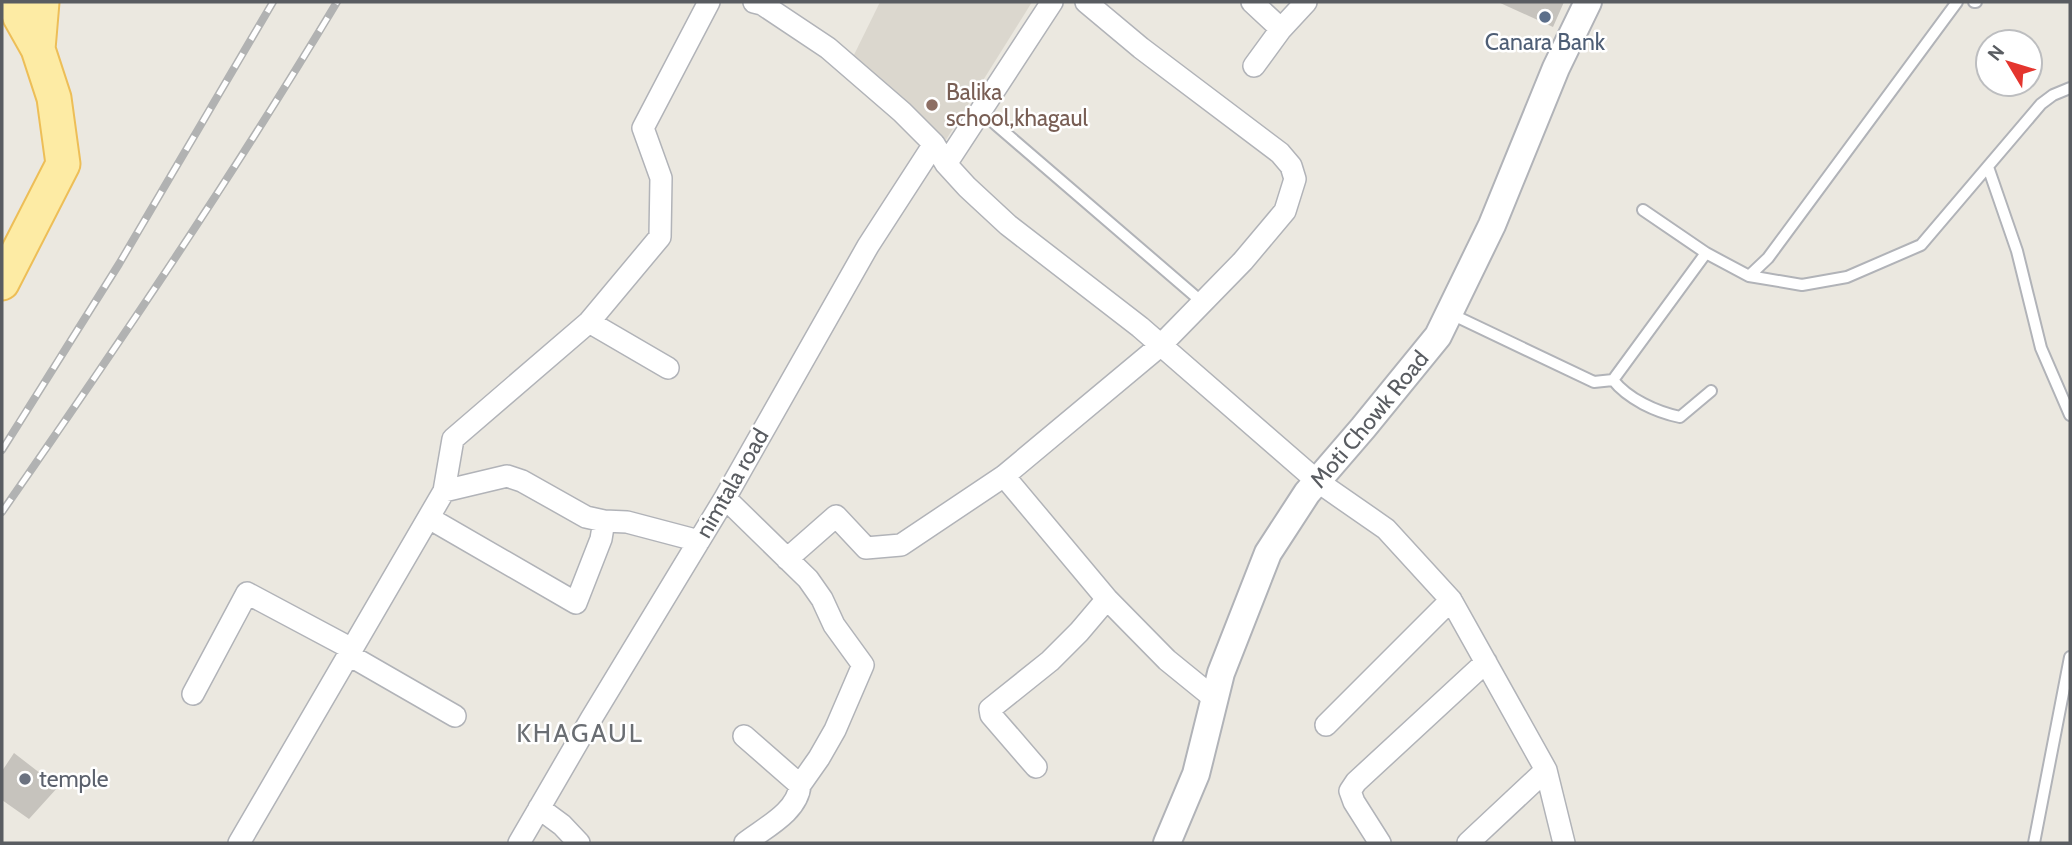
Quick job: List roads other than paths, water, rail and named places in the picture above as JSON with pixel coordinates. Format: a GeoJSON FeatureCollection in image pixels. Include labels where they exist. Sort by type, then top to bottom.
{"type":"FeatureCollection","features":[{"type":"Feature","properties":{"kind":"main road"},"geometry":{"type":"LineString","coordinates":[[2,283],[63,164],[54,98],[38,49],[20,17],[15,2]]}},
{"type":"Feature","properties":{"kind":"main road"},"geometry":{"type":"LineString","coordinates":[[38,49],[42,2]]}},
{"type":"Feature","properties":{"kind":"street"},"geometry":{"type":"LineString","coordinates":[[239,843],[444,491],[453,439],[589,322],[660,237],[661,178],[643,128],[709,2]]}},
{"type":"Feature","properties":{"kind":"street"},"geometry":{"type":"LineString","coordinates":[[754,2],[828,48],[902,112],[934,144],[946,164],[967,187],[1008,225],[1161,345],[1317,481],[1386,529],[1451,600],[1546,770],[1564,843]]}},
{"type":"Feature","properties":{"kind":"street"},"geometry":{"type":"LineString","coordinates":[[946,164],[1052,2]]}},
{"type":"Feature","properties":{"kind":"street"},"geometry":{"type":"LineString","coordinates":[[786,559],[836,516],[866,548],[901,545],[1004,476],[1161,345],[1243,261],[1285,211],[1296,178],[1292,166],[1251,130],[1150,55],[1086,2]]}},
{"type":"Feature","properties":{"kind":"street"},"geometry":{"type":"LineString","coordinates":[[1252,2],[1281,29]]}},
{"type":"Feature","properties":{"kind":"street"},"geometry":{"type":"LineString","coordinates":[[1254,65],[1306,2]]}},
{"type":"Feature","properties":{"kind":"street","name":"Moti Chowk Road"},"geometry":{"type":"LineString","coordinates":[[1167,843],[1196,774],[1221,673],[1268,553],[1307,493],[1438,336],[1492,225],[1556,68],[1588,2]]}},
{"type":"Feature","properties":{"kind":"street","name":"nimtala road"},"geometry":{"type":"LineString","coordinates":[[519,843],[725,498],[868,246],[934,144]]}},
{"type":"Feature","properties":{"kind":"street"},"geometry":{"type":"LineString","coordinates":[[589,322],[668,368]]}},
{"type":"Feature","properties":{"kind":"street"},"geometry":{"type":"LineString","coordinates":[[444,491],[507,476],[522,481],[586,517],[627,522],[699,541]]}},
{"type":"Feature","properties":{"kind":"street"},"geometry":{"type":"LineString","coordinates":[[1004,476],[1107,599],[1167,660],[1215,699]]}},
{"type":"Feature","properties":{"kind":"street"},"geometry":{"type":"LineString","coordinates":[[725,498],[808,579],[822,599],[834,625],[863,666],[835,730],[800,785],[800,793],[790,809],[745,843]]}},
{"type":"Feature","properties":{"kind":"street"},"geometry":{"type":"LineString","coordinates":[[429,518],[576,603],[601,539],[604,521]]}},
{"type":"Feature","properties":{"kind":"street"},"geometry":{"type":"LineString","coordinates":[[193,694],[247,593],[455,716]]}},
{"type":"Feature","properties":{"kind":"street"},"geometry":{"type":"LineString","coordinates":[[1036,767],[991,715],[990,709],[1050,661],[1107,599]]}},
{"type":"Feature","properties":{"kind":"street"},"geometry":{"type":"LineString","coordinates":[[1326,725],[1451,600]]}},
{"type":"Feature","properties":{"kind":"street"},"geometry":{"type":"LineString","coordinates":[[1380,843],[1350,791],[1356,782],[1486,662]]}},
{"type":"Feature","properties":{"kind":"street"},"geometry":{"type":"LineString","coordinates":[[744,736],[800,785]]}},
{"type":"Feature","properties":{"kind":"street"},"geometry":{"type":"LineString","coordinates":[[1468,843],[1546,770]]}},
{"type":"Feature","properties":{"kind":"street"},"geometry":{"type":"LineString","coordinates":[[539,808],[562,825],[579,843]]}},
{"type":"Feature","properties":{"kind":"lane"},"geometry":{"type":"LineString","coordinates":[[1749,276],[1768,258],[1957,2]]}},
{"type":"Feature","properties":{"kind":"lane"},"geometry":{"type":"LineString","coordinates":[[1643,210],[1706,253],[1749,276],[1802,285],[1847,276],[1922,244],[2041,104],[2070,88]]}},
{"type":"Feature","properties":{"kind":"lane"},"geometry":{"type":"LineString","coordinates":[[981,111],[1202,302]]}},
{"type":"Feature","properties":{"kind":"lane"},"geometry":{"type":"LineString","coordinates":[[1988,167],[2017,251],[2041,348],[2070,415]]}},
{"type":"Feature","properties":{"kind":"lane"},"geometry":{"type":"LineString","coordinates":[[1449,313],[1594,382],[1613,380],[1706,253]]}},
{"type":"Feature","properties":{"kind":"lane"},"geometry":{"type":"LineString","coordinates":[[1613,380],[1622,391],[1664,414],[1679,417],[1711,391]]}},
{"type":"Feature","properties":{"kind":"lane"},"geometry":{"type":"LineString","coordinates":[[2034,843],[2070,657]]}},
{"type":"Feature","properties":{"kind":"railway"},"geometry":{"type":"LineString","coordinates":[[2,450],[119,264],[273,2]]}},
{"type":"Feature","properties":{"kind":"railway"},"geometry":{"type":"LineString","coordinates":[[2,512],[174,260],[337,2]]}},
{"type":"Feature","properties":{"kind":"place","name":"Canara Bank"},"geometry":{"type":"Point","coordinates":[1545,17]}},
{"type":"Feature","properties":{"kind":"place","name":"Balika school,khagaul"},"geometry":{"type":"Point","coordinates":[932,105]}},
{"type":"Feature","properties":{"kind":"place","name":"temple"},"geometry":{"type":"Point","coordinates":[25,779]}},
{"type":"Feature","properties":{"kind":"district","name":"KHAGAUL"},"geometry":{"type":"Point","coordinates":[580,733]}}]}
